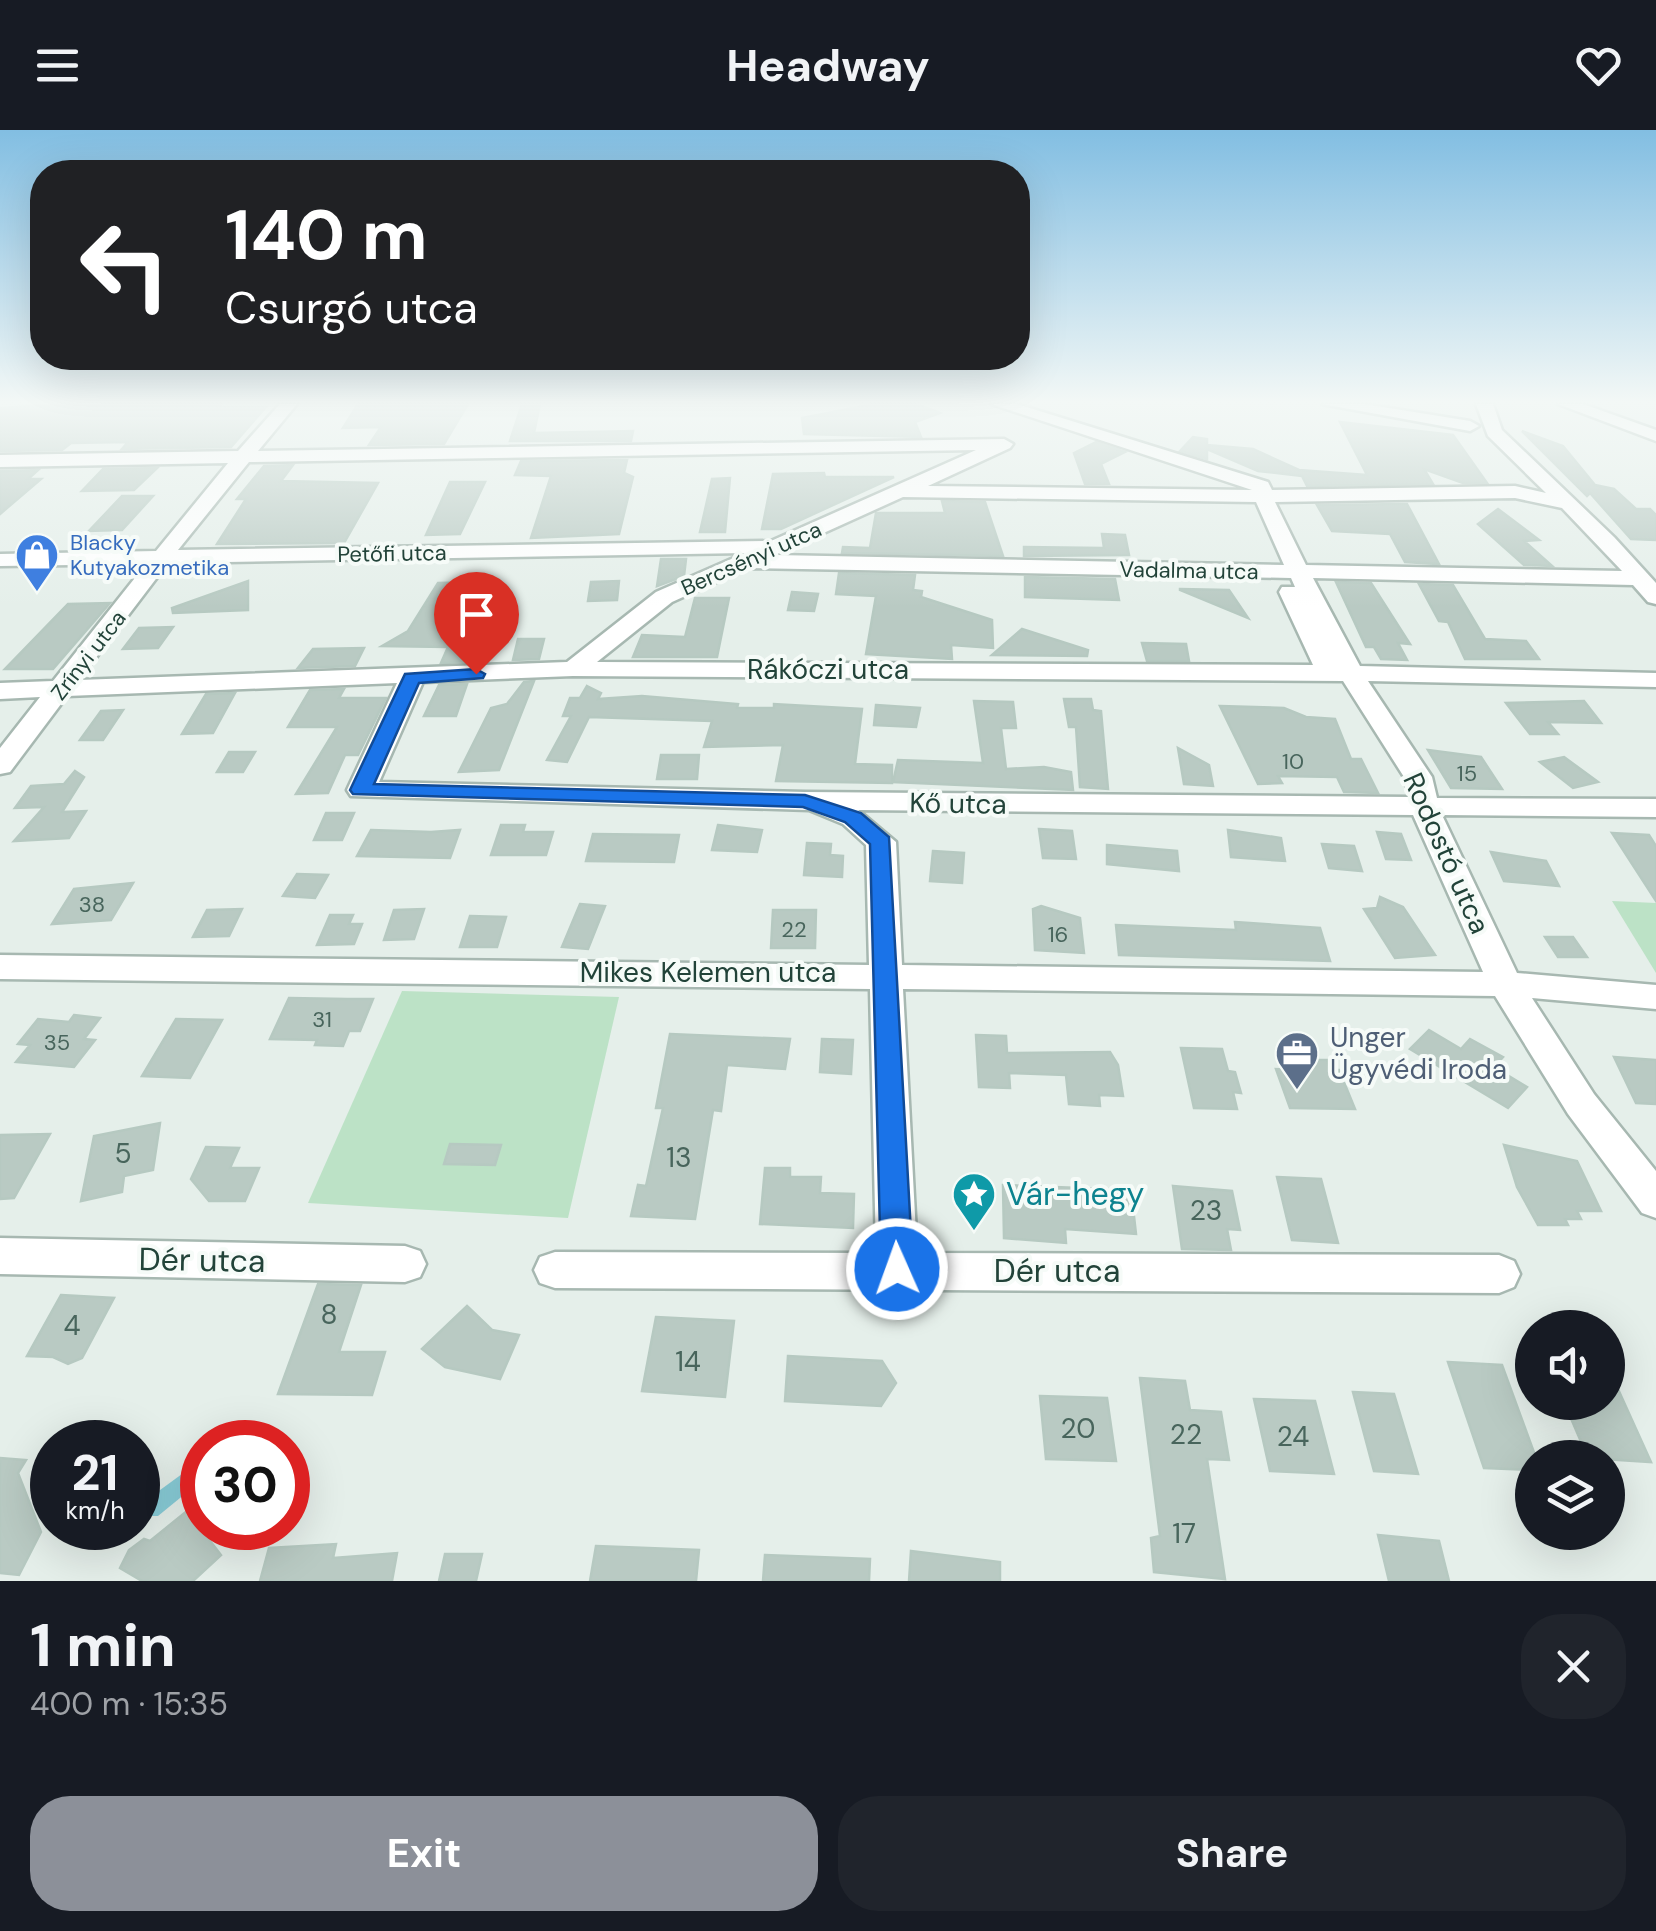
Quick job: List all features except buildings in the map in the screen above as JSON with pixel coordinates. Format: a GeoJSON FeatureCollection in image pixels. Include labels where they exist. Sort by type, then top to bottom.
{"type":"FeatureCollection","features":[{"type":"Feature","properties":{"kind":"street","name":"Zrínyi utca"},"geometry":{"type":"LineString","coordinates":[[0,766],[233,472]]}},
{"type":"Feature","properties":{"kind":"street","name":"Bercsényi utca"},"geometry":{"type":"LineString","coordinates":[[573,669],[664,597],[943,472]]}},
{"type":"Feature","properties":{"kind":"street"},"geometry":{"type":"LineString","coordinates":[[1219,472],[1252,482],[1264,493]]}},
{"type":"Feature","properties":{"kind":"street"},"geometry":{"type":"LineString","coordinates":[[1533,472],[1608,542],[1656,597]]}},
{"type":"Feature","properties":{"kind":"street"},"geometry":{"type":"LineString","coordinates":[[898,492],[1264,493],[1453,502]]}},
{"type":"Feature","properties":{"kind":"street"},"geometry":{"type":"LineString","coordinates":[[1309,495],[1515,492],[1564,503]]}},
{"type":"Feature","properties":{"kind":"street","name":"Rodostó utca"},"geometry":{"type":"LineString","coordinates":[[1264,493],[1291,572],[1341,672],[1418,776],[1426,807],[1505,984],[1581,1104],[1656,1201]]}},
{"type":"Feature","properties":{"kind":"street","name":"Petőfi utca"},"geometry":{"type":"LineString","coordinates":[[0,560],[783,546]]}},
{"type":"Feature","properties":{"kind":"street","name":"Vadalma utca"},"geometry":{"type":"LineString","coordinates":[[742,561],[1637,578]]}},
{"type":"Feature","properties":{"kind":"street","name":"Rákóczi utca"},"geometry":{"type":"LineString","coordinates":[[0,691],[573,669],[1341,672],[1656,680]]}},
{"type":"Feature","properties":{"kind":"street","name":"Kő utca"},"geometry":{"type":"LineString","coordinates":[[412,678],[361,790],[805,801],[1656,808]]}},
{"type":"Feature","properties":{"kind":"street"},"geometry":{"type":"LineString","coordinates":[[805,801],[853,818],[881,842],[897,1269]]}},
{"type":"Feature","properties":{"kind":"street","name":"Mikes Kelemen utca"},"geometry":{"type":"LineString","coordinates":[[0,967],[886,974],[1505,984],[1656,997]]}},
{"type":"Feature","properties":{"kind":"street","name":"Dér utca"},"geometry":{"type":"LineString","coordinates":[[0,1256],[404,1264]]}},
{"type":"Feature","properties":{"kind":"street","name":"Dér utca"},"geometry":{"type":"LineString","coordinates":[[555,1270],[1500,1274]]}},
{"type":"Feature","properties":{"kind":"green space"},"geometry":{"type":"Polygon","coordinates":[[[1612,901],[1656,903],[1656,973],[1612,901]]]}},
{"type":"Feature","properties":{"kind":"green space"},"geometry":{"type":"Polygon","coordinates":[[[402,991],[619,997],[568,1218],[308,1203],[402,991]]]}},
{"type":"Feature","properties":{"kind":"water"},"geometry":{"type":"Polygon","coordinates":[[[180,1475],[180,1498],[160,1514],[160,1490],[180,1475]]]}},
{"type":"Feature","properties":{"kind":"place","name":"Blacky Kutyakozmetika"},"geometry":{"type":"Point","coordinates":[37,593]}},
{"type":"Feature","properties":{"kind":"place","name":"Unger Ügyvédi Iroda"},"geometry":{"type":"Point","coordinates":[1297,1091]}},
{"type":"Feature","properties":{"kind":"place","name":"Vár-hegy"},"geometry":{"type":"Point","coordinates":[974,1232]}},
{"type":"Feature","properties":{"kind":"route"},"geometry":{"type":"LineString","coordinates":[[476,674],[412,678],[361,790],[805,801],[853,818],[881,842],[897,1269]]}}]}
